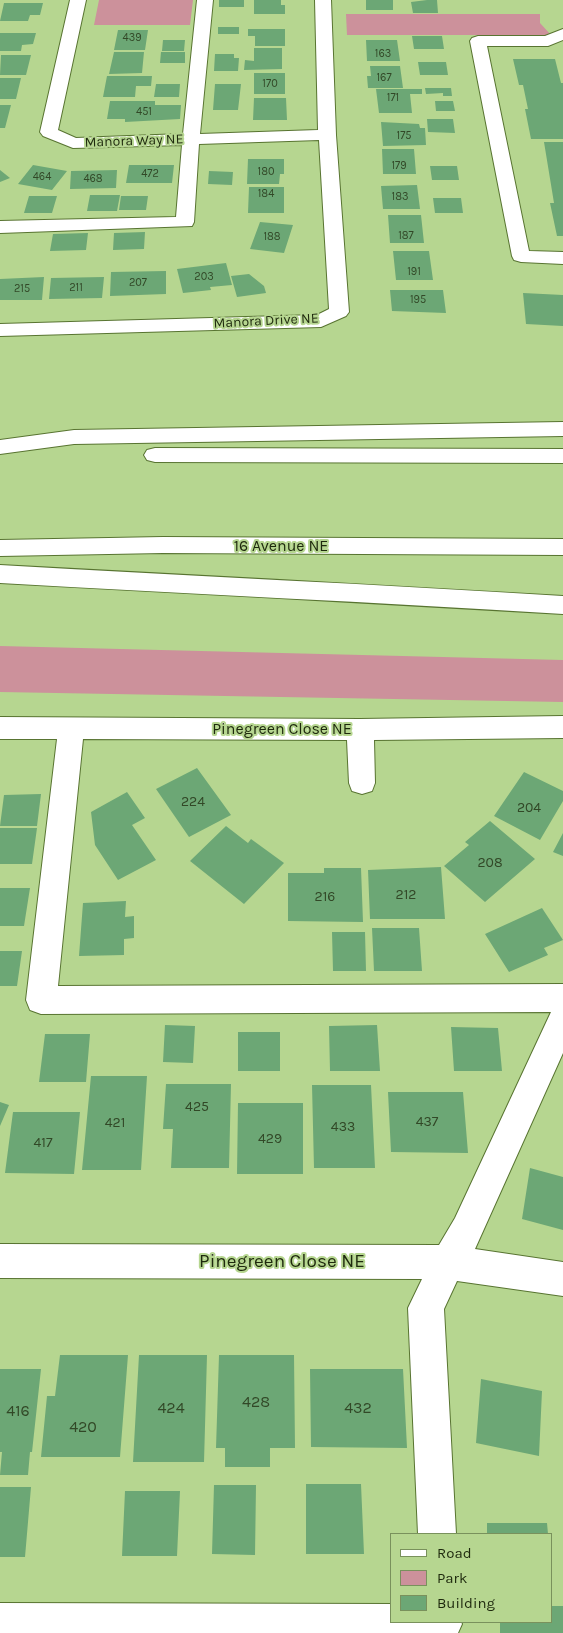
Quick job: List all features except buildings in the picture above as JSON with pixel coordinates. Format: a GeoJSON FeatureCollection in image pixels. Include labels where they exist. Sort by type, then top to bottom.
{"type":"FeatureCollection","features":[{"type":"Feature","properties":{"kind":"main road","name":"Manora Way NE"},"geometry":{"type":"LineString","coordinates":[[78,0],[49,132],[72,143],[327,135]]}},
{"type":"Feature","properties":{"kind":"main road"},"geometry":{"type":"LineString","coordinates":[[0,226],[185,222],[191,139],[206,0]]}},
{"type":"Feature","properties":{"kind":"main road","name":"Manora Drive NE"},"geometry":{"type":"LineString","coordinates":[[0,330],[321,321],[339,312],[327,135],[324,0]]}},
{"type":"Feature","properties":{"kind":"main road"},"geometry":{"type":"LineString","coordinates":[[563,34],[548,41],[478,41],[521,256],[563,258]]}},
{"type":"Feature","properties":{"kind":"main road"},"geometry":{"type":"LineString","coordinates":[[0,447],[74,437],[563,429]]}},
{"type":"Feature","properties":{"kind":"main road"},"geometry":{"type":"LineString","coordinates":[[0,456],[563,456]]}},
{"type":"Feature","properties":{"kind":"main road","name":"16 Avenue NE"},"geometry":{"type":"LineString","coordinates":[[0,548],[163,545],[563,547]]}},
{"type":"Feature","properties":{"kind":"main road"},"geometry":{"type":"LineString","coordinates":[[0,574],[166,584],[378,593],[563,605]]}},
{"type":"Feature","properties":{"kind":"main road","name":"Pinegreen Close NE"},"geometry":{"type":"LineString","coordinates":[[0,728],[360,730],[563,728]]}},
{"type":"Feature","properties":{"kind":"main road"},"geometry":{"type":"LineString","coordinates":[[71,728],[40,1000],[563,998]]}},
{"type":"Feature","properties":{"kind":"main road"},"geometry":{"type":"LineString","coordinates":[[360,730],[362,783]]}},
{"type":"Feature","properties":{"kind":"main road"},"geometry":{"type":"LineString","coordinates":[[437,1533],[426,1308],[448,1262],[467,1230],[563,1019]]}},
{"type":"Feature","properties":{"kind":"main road","name":"Pinegreen Close NE"},"geometry":{"type":"LineString","coordinates":[[0,1261],[448,1262],[563,1279]]}},
{"type":"Feature","properties":{"kind":"main road"},"geometry":{"type":"LineString","coordinates":[[0,1623],[442,1626]]}},
{"type":"Feature","properties":{"kind":"green space"},"geometry":{"type":"Polygon","coordinates":[[[99,0],[193,0],[190,25],[94,25],[99,0]]]}},
{"type":"Feature","properties":{"kind":"green space"},"geometry":{"type":"Polygon","coordinates":[[[346,14],[540,14],[540,23],[551,35],[347,35],[346,14]]]}},
{"type":"Feature","properties":{"kind":"green space"},"geometry":{"type":"Polygon","coordinates":[[[0,646],[563,660],[563,702],[0,692],[0,646]]]}}]}
